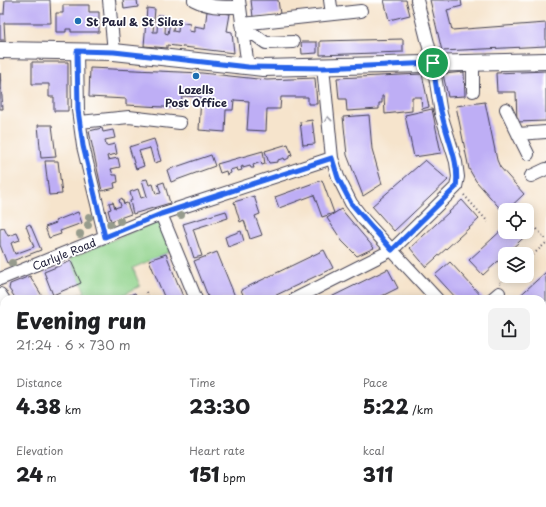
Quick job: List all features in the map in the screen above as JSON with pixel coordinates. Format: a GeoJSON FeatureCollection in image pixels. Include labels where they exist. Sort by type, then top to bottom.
{"type":"FeatureCollection","features":[{"type":"Feature","properties":{"kind":"main road"},"geometry":{"type":"LineString","coordinates":[[0,50],[114,52],[248,67],[323,68],[433,63],[546,61]]}},
{"type":"Feature","properties":{"kind":"street"},"geometry":{"type":"LineString","coordinates":[[109,0],[114,52]]}},
{"type":"Feature","properties":{"kind":"street"},"geometry":{"type":"LineString","coordinates":[[194,0],[206,6],[216,7],[239,3],[248,67]]}},
{"type":"Feature","properties":{"kind":"street"},"geometry":{"type":"LineString","coordinates":[[330,0],[332,14]]}},
{"type":"Feature","properties":{"kind":"street"},"geometry":{"type":"LineString","coordinates":[[302,295],[392,250],[456,187],[458,177],[456,162],[441,114],[433,63],[417,0]]}},
{"type":"Feature","properties":{"kind":"street"},"geometry":{"type":"LineString","coordinates":[[243,30],[332,14],[361,11]]}},
{"type":"Feature","properties":{"kind":"street"},"geometry":{"type":"LineString","coordinates":[[243,30],[255,35],[266,43],[293,42]]}},
{"type":"Feature","properties":{"kind":"street"},"geometry":{"type":"LineString","coordinates":[[77,51],[80,122],[83,146],[105,237]]}},
{"type":"Feature","properties":{"kind":"street"},"geometry":{"type":"LineString","coordinates":[[473,62],[473,92]]}},
{"type":"Feature","properties":{"kind":"street"},"geometry":{"type":"LineString","coordinates":[[323,68],[332,158],[338,178],[351,203],[433,295]]}},
{"type":"Feature","properties":{"kind":"street"},"geometry":{"type":"LineString","coordinates":[[506,109],[528,154]]}},
{"type":"Feature","properties":{"kind":"street"},"geometry":{"type":"LineString","coordinates":[[80,122],[129,117],[180,123]]}},
{"type":"Feature","properties":{"kind":"street"},"geometry":{"type":"LineString","coordinates":[[518,134],[546,132]]}},
{"type":"Feature","properties":{"kind":"street","name":"Carlyle Road"},"geometry":{"type":"LineString","coordinates":[[0,279],[161,214],[332,158]]}},
{"type":"Feature","properties":{"kind":"street"},"geometry":{"type":"LineString","coordinates":[[531,176],[546,169]]}},
{"type":"Feature","properties":{"kind":"street"},"geometry":{"type":"LineString","coordinates":[[161,214],[194,295]]}},
{"type":"Feature","properties":{"kind":"path"},"geometry":{"type":"LineString","coordinates":[[456,187],[488,222]]}},
{"type":"Feature","properties":{"kind":"path"},"geometry":{"type":"LineString","coordinates":[[534,253],[546,242],[537,229]]}},
{"type":"Feature","properties":{"kind":"green space"},"geometry":{"type":"Polygon","coordinates":[[[160,220],[171,251],[133,268],[140,286],[123,295],[77,295],[85,292],[70,258],[160,220]]]}},
{"type":"Feature","properties":{"kind":"building"},"geometry":{"type":"Polygon","coordinates":[[[5,0],[50,0],[51,23],[4,23],[5,40],[0,40],[0,14],[4,14],[5,0]]]}},
{"type":"Feature","properties":{"kind":"building"},"geometry":{"type":"Polygon","coordinates":[[[123,0],[137,0],[138,7],[124,9],[123,0]]]}},
{"type":"Feature","properties":{"kind":"building"},"geometry":{"type":"Polygon","coordinates":[[[251,0],[278,0],[280,14],[253,17],[251,0]]]}},
{"type":"Feature","properties":{"kind":"building"},"geometry":{"type":"Polygon","coordinates":[[[384,0],[406,0],[410,15],[389,20],[384,0]]]}},
{"type":"Feature","properties":{"kind":"building"},"geometry":{"type":"Polygon","coordinates":[[[430,0],[461,0],[462,6],[447,10],[452,30],[546,23],[546,46],[442,51],[430,0]]]}},
{"type":"Feature","properties":{"kind":"building","name":"St Paul & St Silas"},"geometry":{"type":"Polygon","coordinates":[[[63,5],[89,5],[89,12],[99,12],[99,32],[71,32],[71,29],[66,29],[66,32],[56,32],[56,13],[63,13],[63,5]]]}},
{"type":"Feature","properties":{"kind":"building"},"geometry":{"type":"Polygon","coordinates":[[[147,8],[155,9],[153,32],[157,32],[158,15],[166,16],[165,33],[168,34],[170,22],[174,22],[173,31],[178,32],[179,22],[190,24],[189,31],[194,32],[194,26],[205,28],[207,11],[230,14],[227,31],[232,32],[234,53],[167,45],[167,48],[144,46],[147,8]]]}},
{"type":"Feature","properties":{"kind":"building"},"geometry":{"type":"Polygon","coordinates":[[[403,39],[403,52],[320,55],[320,41],[403,39]]]}},
{"type":"Feature","properties":{"kind":"building"},"geometry":{"type":"Polygon","coordinates":[[[301,42],[317,42],[317,53],[302,54],[301,42]]]}},
{"type":"Feature","properties":{"kind":"building"},"geometry":{"type":"Polygon","coordinates":[[[32,62],[68,62],[68,111],[54,111],[54,97],[49,97],[49,84],[32,84],[32,62]]]}},
{"type":"Feature","properties":{"kind":"building"},"geometry":{"type":"Polygon","coordinates":[[[90,68],[202,73],[267,80],[315,78],[317,104],[308,104],[308,97],[281,97],[280,109],[267,109],[266,131],[247,130],[249,101],[234,100],[233,110],[226,110],[225,132],[199,130],[201,97],[182,96],[181,108],[126,105],[126,99],[89,97],[90,68]]]}},
{"type":"Feature","properties":{"kind":"building"},"geometry":{"type":"Polygon","coordinates":[[[546,71],[546,121],[517,122],[516,92],[497,92],[496,73],[546,71]]]}},
{"type":"Feature","properties":{"kind":"building"},"geometry":{"type":"Polygon","coordinates":[[[464,72],[465,96],[448,97],[443,74],[464,72]]]}},
{"type":"Feature","properties":{"kind":"building"},"geometry":{"type":"Polygon","coordinates":[[[0,73],[3,109],[0,109],[0,73]]]}},
{"type":"Feature","properties":{"kind":"building"},"geometry":{"type":"Polygon","coordinates":[[[422,74],[429,107],[422,109],[421,97],[412,97],[412,111],[385,114],[384,96],[382,96],[382,103],[379,103],[379,109],[347,111],[346,99],[339,99],[337,78],[422,74]]]}},
{"type":"Feature","properties":{"kind":"building"},"geometry":{"type":"Polygon","coordinates":[[[485,102],[497,160],[500,167],[524,194],[515,203],[498,203],[498,206],[476,181],[469,169],[456,106],[485,102]]]}},
{"type":"Feature","properties":{"kind":"building"},"geometry":{"type":"Polygon","coordinates":[[[432,109],[441,153],[414,157],[405,115],[432,109]]]}},
{"type":"Feature","properties":{"kind":"building"},"geometry":{"type":"Polygon","coordinates":[[[369,115],[372,149],[382,184],[363,196],[347,155],[343,117],[369,115]]]}},
{"type":"Feature","properties":{"kind":"building"},"geometry":{"type":"Polygon","coordinates":[[[312,120],[315,144],[303,145],[300,122],[312,120]]]}},
{"type":"Feature","properties":{"kind":"building"},"geometry":{"type":"Polygon","coordinates":[[[38,125],[52,125],[56,157],[41,158],[38,125]]]}},
{"type":"Feature","properties":{"kind":"building"},"geometry":{"type":"Polygon","coordinates":[[[102,128],[103,132],[113,130],[115,138],[105,140],[106,146],[115,144],[117,154],[107,156],[108,160],[118,158],[120,167],[111,169],[113,175],[117,175],[118,182],[114,183],[115,188],[102,191],[89,131],[102,128]]]}},
{"type":"Feature","properties":{"kind":"building"},"geometry":{"type":"Polygon","coordinates":[[[154,139],[161,161],[154,163],[150,148],[139,151],[144,166],[136,169],[129,147],[154,139]]]}},
{"type":"Feature","properties":{"kind":"building"},"geometry":{"type":"Polygon","coordinates":[[[288,144],[292,155],[289,156],[289,158],[285,160],[284,158],[278,160],[278,162],[269,163],[265,151],[288,144]]]}},
{"type":"Feature","properties":{"kind":"building"},"geometry":{"type":"Polygon","coordinates":[[[263,151],[265,164],[262,165],[261,162],[253,165],[254,168],[251,168],[250,166],[243,168],[243,166],[241,167],[242,170],[238,171],[237,168],[230,170],[231,173],[227,175],[226,171],[220,173],[217,164],[263,151]]]}},
{"type":"Feature","properties":{"kind":"building"},"geometry":{"type":"Polygon","coordinates":[[[211,155],[215,166],[171,182],[167,170],[211,155]]]}},
{"type":"Feature","properties":{"kind":"building"},"geometry":{"type":"Polygon","coordinates":[[[425,160],[448,180],[394,231],[372,206],[425,160]]]}},
{"type":"Feature","properties":{"kind":"building"},"geometry":{"type":"Polygon","coordinates":[[[45,161],[58,161],[62,194],[49,195],[45,161]]]}},
{"type":"Feature","properties":{"kind":"building"},"geometry":{"type":"Polygon","coordinates":[[[147,179],[149,185],[153,184],[156,194],[161,193],[158,184],[164,182],[170,203],[133,214],[130,201],[132,200],[130,192],[138,189],[141,198],[147,196],[142,180],[147,179]]]}},
{"type":"Feature","properties":{"kind":"building"},"geometry":{"type":"Polygon","coordinates":[[[322,180],[334,213],[322,217],[314,195],[279,208],[275,197],[322,180]]]}},
{"type":"Feature","properties":{"kind":"building"},"geometry":{"type":"Polygon","coordinates":[[[254,196],[260,214],[255,216],[262,235],[250,239],[244,220],[240,222],[234,202],[254,196]]]}},
{"type":"Feature","properties":{"kind":"building"},"geometry":{"type":"Polygon","coordinates":[[[122,198],[124,204],[127,203],[131,214],[111,221],[108,210],[111,209],[109,203],[113,202],[115,208],[121,206],[119,200],[122,198]]]}},
{"type":"Feature","properties":{"kind":"building"},"geometry":{"type":"Polygon","coordinates":[[[462,200],[479,219],[426,267],[410,248],[462,200]]]}},
{"type":"Feature","properties":{"kind":"building"},"geometry":{"type":"Polygon","coordinates":[[[341,209],[374,248],[357,256],[342,241],[327,218],[341,209]]]}},
{"type":"Feature","properties":{"kind":"building"},"geometry":{"type":"Polygon","coordinates":[[[226,211],[228,218],[193,229],[202,256],[194,258],[183,224],[226,211]]]}},
{"type":"Feature","properties":{"kind":"building"},"geometry":{"type":"Polygon","coordinates":[[[78,212],[82,223],[60,231],[61,234],[49,238],[45,227],[56,223],[55,221],[78,212]]]}},
{"type":"Feature","properties":{"kind":"building"},"geometry":{"type":"Polygon","coordinates":[[[30,224],[41,250],[7,263],[0,245],[0,229],[4,228],[8,236],[17,233],[20,240],[11,243],[15,254],[34,247],[26,226],[30,224]]]}},
{"type":"Feature","properties":{"kind":"building"},"geometry":{"type":"Polygon","coordinates":[[[241,231],[244,241],[228,247],[225,237],[241,231]]]}},
{"type":"Feature","properties":{"kind":"building"},"geometry":{"type":"Polygon","coordinates":[[[498,233],[498,239],[522,239],[513,247],[498,247],[498,261],[483,275],[469,260],[498,233]]]}},
{"type":"Feature","properties":{"kind":"building"},"geometry":{"type":"Polygon","coordinates":[[[324,250],[333,268],[276,295],[243,295],[241,290],[324,250]]]}},
{"type":"Feature","properties":{"kind":"building"},"geometry":{"type":"Polygon","coordinates":[[[217,252],[234,295],[207,295],[194,261],[217,252]]]}},
{"type":"Feature","properties":{"kind":"building"},"geometry":{"type":"Polygon","coordinates":[[[166,254],[182,295],[163,295],[149,260],[166,254]]]}},
{"type":"Feature","properties":{"kind":"building"},"geometry":{"type":"Polygon","coordinates":[[[71,261],[81,283],[53,295],[44,272],[71,261]]]}},
{"type":"Feature","properties":{"kind":"building"},"geometry":{"type":"Polygon","coordinates":[[[450,262],[480,295],[453,295],[435,275],[450,262]]]}},
{"type":"Feature","properties":{"kind":"building"},"geometry":{"type":"Polygon","coordinates":[[[388,269],[398,288],[384,295],[335,295],[388,269]]]}},
{"type":"Feature","properties":{"kind":"building"},"geometry":{"type":"Polygon","coordinates":[[[546,272],[546,295],[520,295],[546,272]]]}},
{"type":"Feature","properties":{"kind":"building"},"geometry":{"type":"Polygon","coordinates":[[[30,276],[42,295],[13,295],[9,289],[10,284],[30,276]]]}},
{"type":"Feature","properties":{"kind":"place","name":"St Paul & St Silas"},"geometry":{"type":"Point","coordinates":[78,21]}},
{"type":"Feature","properties":{"kind":"place","name":"Lozells Post Office"},"geometry":{"type":"Point","coordinates":[196,76]}},
{"type":"Feature","properties":{"kind":"route"},"geometry":{"type":"LineString","coordinates":[[77,51],[114,52],[263,68],[323,68],[433,63],[441,114],[456,162],[458,177],[456,187],[392,250],[364,220],[351,203],[338,178],[332,158],[161,214],[105,237],[83,146],[78,110],[77,51]]}}]}
